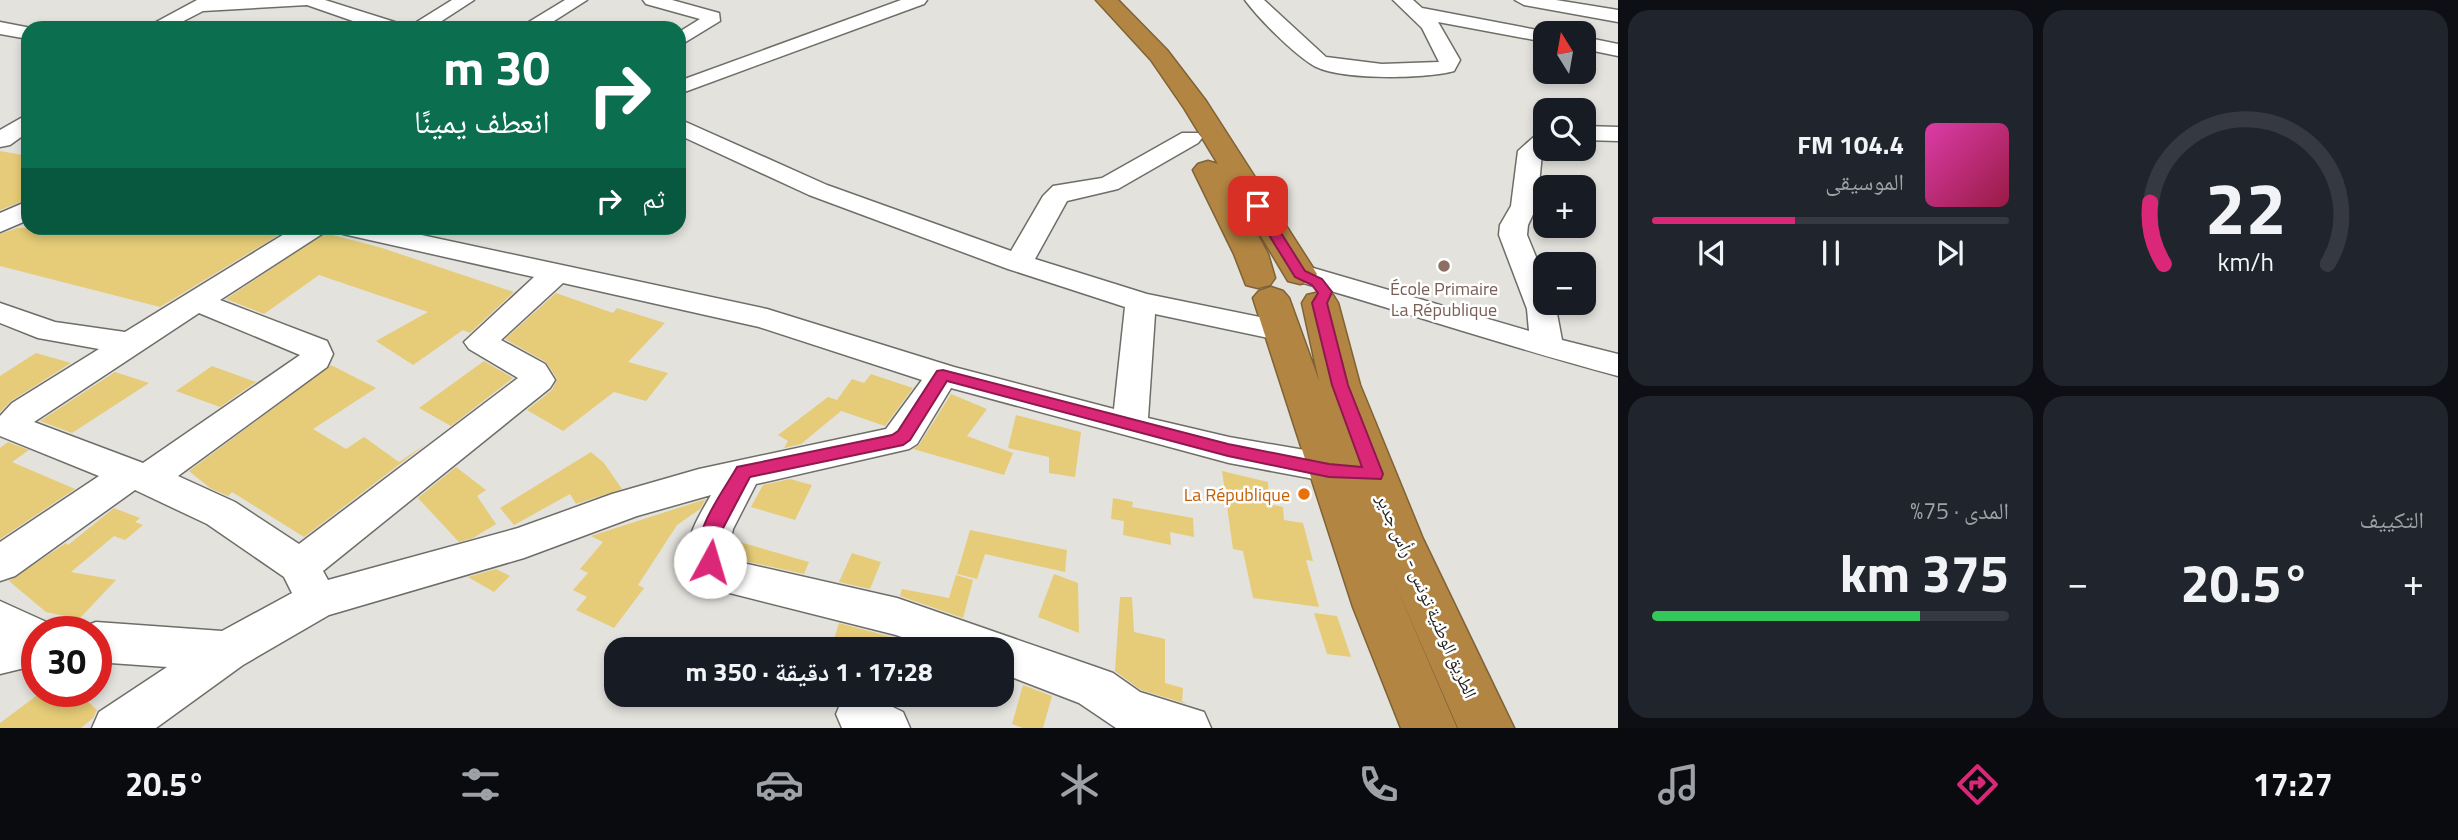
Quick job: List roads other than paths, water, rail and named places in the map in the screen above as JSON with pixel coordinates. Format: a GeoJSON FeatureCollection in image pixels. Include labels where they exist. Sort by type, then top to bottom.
{"type":"FeatureCollection","features":[{"type":"Feature","properties":{"kind":"highway","name":"الطريق الوطنية تونس - رأس جدير"},"geometry":{"type":"LineString","coordinates":[[1082,0],[1129,51],[1190,138],[1251,254],[1294,294],[1329,470],[1378,607],[1429,728]]}},
{"type":"Feature","properties":{"kind":"highway","name":"الطريق الوطنية تونس - رأس جدير"},"geometry":{"type":"LineString","coordinates":[[1106,0],[1159,55],[1198,107],[1340,385],[1399,539],[1486,728]]}},
{"type":"Feature","properties":{"kind":"street"},"geometry":{"type":"LineString","coordinates":[[429,21],[465,0]]}},
{"type":"Feature","properties":{"kind":"street"},"geometry":{"type":"LineString","coordinates":[[542,21],[578,0]]}},
{"type":"Feature","properties":{"kind":"street"},"geometry":{"type":"LineString","coordinates":[[652,0],[696,11],[713,19],[686,36]]}},
{"type":"Feature","properties":{"kind":"street"},"geometry":{"type":"LineString","coordinates":[[696,11],[717,0]]}},
{"type":"Feature","properties":{"kind":"street"},"geometry":{"type":"LineString","coordinates":[[686,86],[912,0]]}},
{"type":"Feature","properties":{"kind":"street"},"geometry":{"type":"LineString","coordinates":[[1254,0],[1319,61],[1331,66],[1447,67],[1450,60],[1440,38],[1409,6]]}},
{"type":"Feature","properties":{"kind":"street"},"geometry":{"type":"LineString","coordinates":[[1524,0],[1618,16]]}},
{"type":"Feature","properties":{"kind":"street"},"geometry":{"type":"LineString","coordinates":[[169,21],[204,3],[316,1],[369,21]]}},
{"type":"Feature","properties":{"kind":"street"},"geometry":{"type":"LineString","coordinates":[[1409,6],[1533,33]]}},
{"type":"Feature","properties":{"kind":"street"},"geometry":{"type":"LineString","coordinates":[[335,21],[348,15]]}},
{"type":"Feature","properties":{"kind":"street"},"geometry":{"type":"LineString","coordinates":[[0,28],[21,32]]}},
{"type":"Feature","properties":{"kind":"street"},"geometry":{"type":"LineString","coordinates":[[1596,45],[1618,48]]}},
{"type":"Feature","properties":{"kind":"street"},"geometry":{"type":"LineString","coordinates":[[686,76],[706,79]]}},
{"type":"Feature","properties":{"kind":"street"},"geometry":{"type":"LineString","coordinates":[[1,140],[21,126]]}},
{"type":"Feature","properties":{"kind":"street"},"geometry":{"type":"LineString","coordinates":[[686,129],[818,190],[1018,263],[1141,302],[1294,294],[1479,328],[1618,365]]}},
{"type":"Feature","properties":{"kind":"street"},"geometry":{"type":"LineString","coordinates":[[1596,133],[1618,134]]}},
{"type":"Feature","properties":{"kind":"street"},"geometry":{"type":"LineString","coordinates":[[1018,263],[1056,196],[1062,192],[1109,184],[1190,138]]}},
{"type":"Feature","properties":{"kind":"street"},"geometry":{"type":"LineString","coordinates":[[1,140],[21,143]]}},
{"type":"Feature","properties":{"kind":"street"},"geometry":{"type":"LineString","coordinates":[[1533,149],[1530,151],[1524,206],[1514,225],[1513,235],[1542,309],[1547,345]]}},
{"type":"Feature","properties":{"kind":"street"},"geometry":{"type":"LineString","coordinates":[[0,224],[21,213]]}},
{"type":"Feature","properties":{"kind":"street"},"geometry":{"type":"LineString","coordinates":[[301,235],[198,302],[128,342],[24,411],[6,426],[139,476],[221,513],[308,583],[524,542],[625,504],[744,471],[897,440],[904,436],[943,375]]}},
{"type":"Feature","properties":{"kind":"street"},"geometry":{"type":"LineString","coordinates":[[439,236],[555,274],[767,319],[943,375],[1130,426],[1329,470],[1374,474]]}},
{"type":"Feature","properties":{"kind":"street"},"geometry":{"type":"LineString","coordinates":[[116,728],[228,651],[538,380],[533,372],[480,342],[555,274]]}},
{"type":"Feature","properties":{"kind":"street"},"geometry":{"type":"LineString","coordinates":[[0,565],[315,360],[315,348],[198,302]]}},
{"type":"Feature","properties":{"kind":"street"},"geometry":{"type":"LineString","coordinates":[[1130,426],[1141,302]]}},
{"type":"Feature","properties":{"kind":"street"},"geometry":{"type":"LineString","coordinates":[[0,312],[49,331],[128,342]]}},
{"type":"Feature","properties":{"kind":"street"},"geometry":{"type":"LineString","coordinates":[[744,471],[711,532],[707,548],[710,562],[721,575],[897,617],[954,637]]}},
{"type":"Feature","properties":{"kind":"street"},"geometry":{"type":"LineString","coordinates":[[0,620],[21,631]]}},
{"type":"Feature","properties":{"kind":"street"},"geometry":{"type":"LineString","coordinates":[[112,643],[228,651]]}},
{"type":"Feature","properties":{"kind":"street"},"geometry":{"type":"LineString","coordinates":[[0,654],[21,649]]}},
{"type":"Feature","properties":{"kind":"street"},"geometry":{"type":"LineString","coordinates":[[1014,658],[1096,688],[1127,710],[1187,728]]}},
{"type":"Feature","properties":{"kind":"place","name":"École Primaire La République"},"geometry":{"type":"Point","coordinates":[1444,266]}},
{"type":"Feature","properties":{"kind":"place","name":"La République"},"geometry":{"type":"Point","coordinates":[1304,494]}}]}
